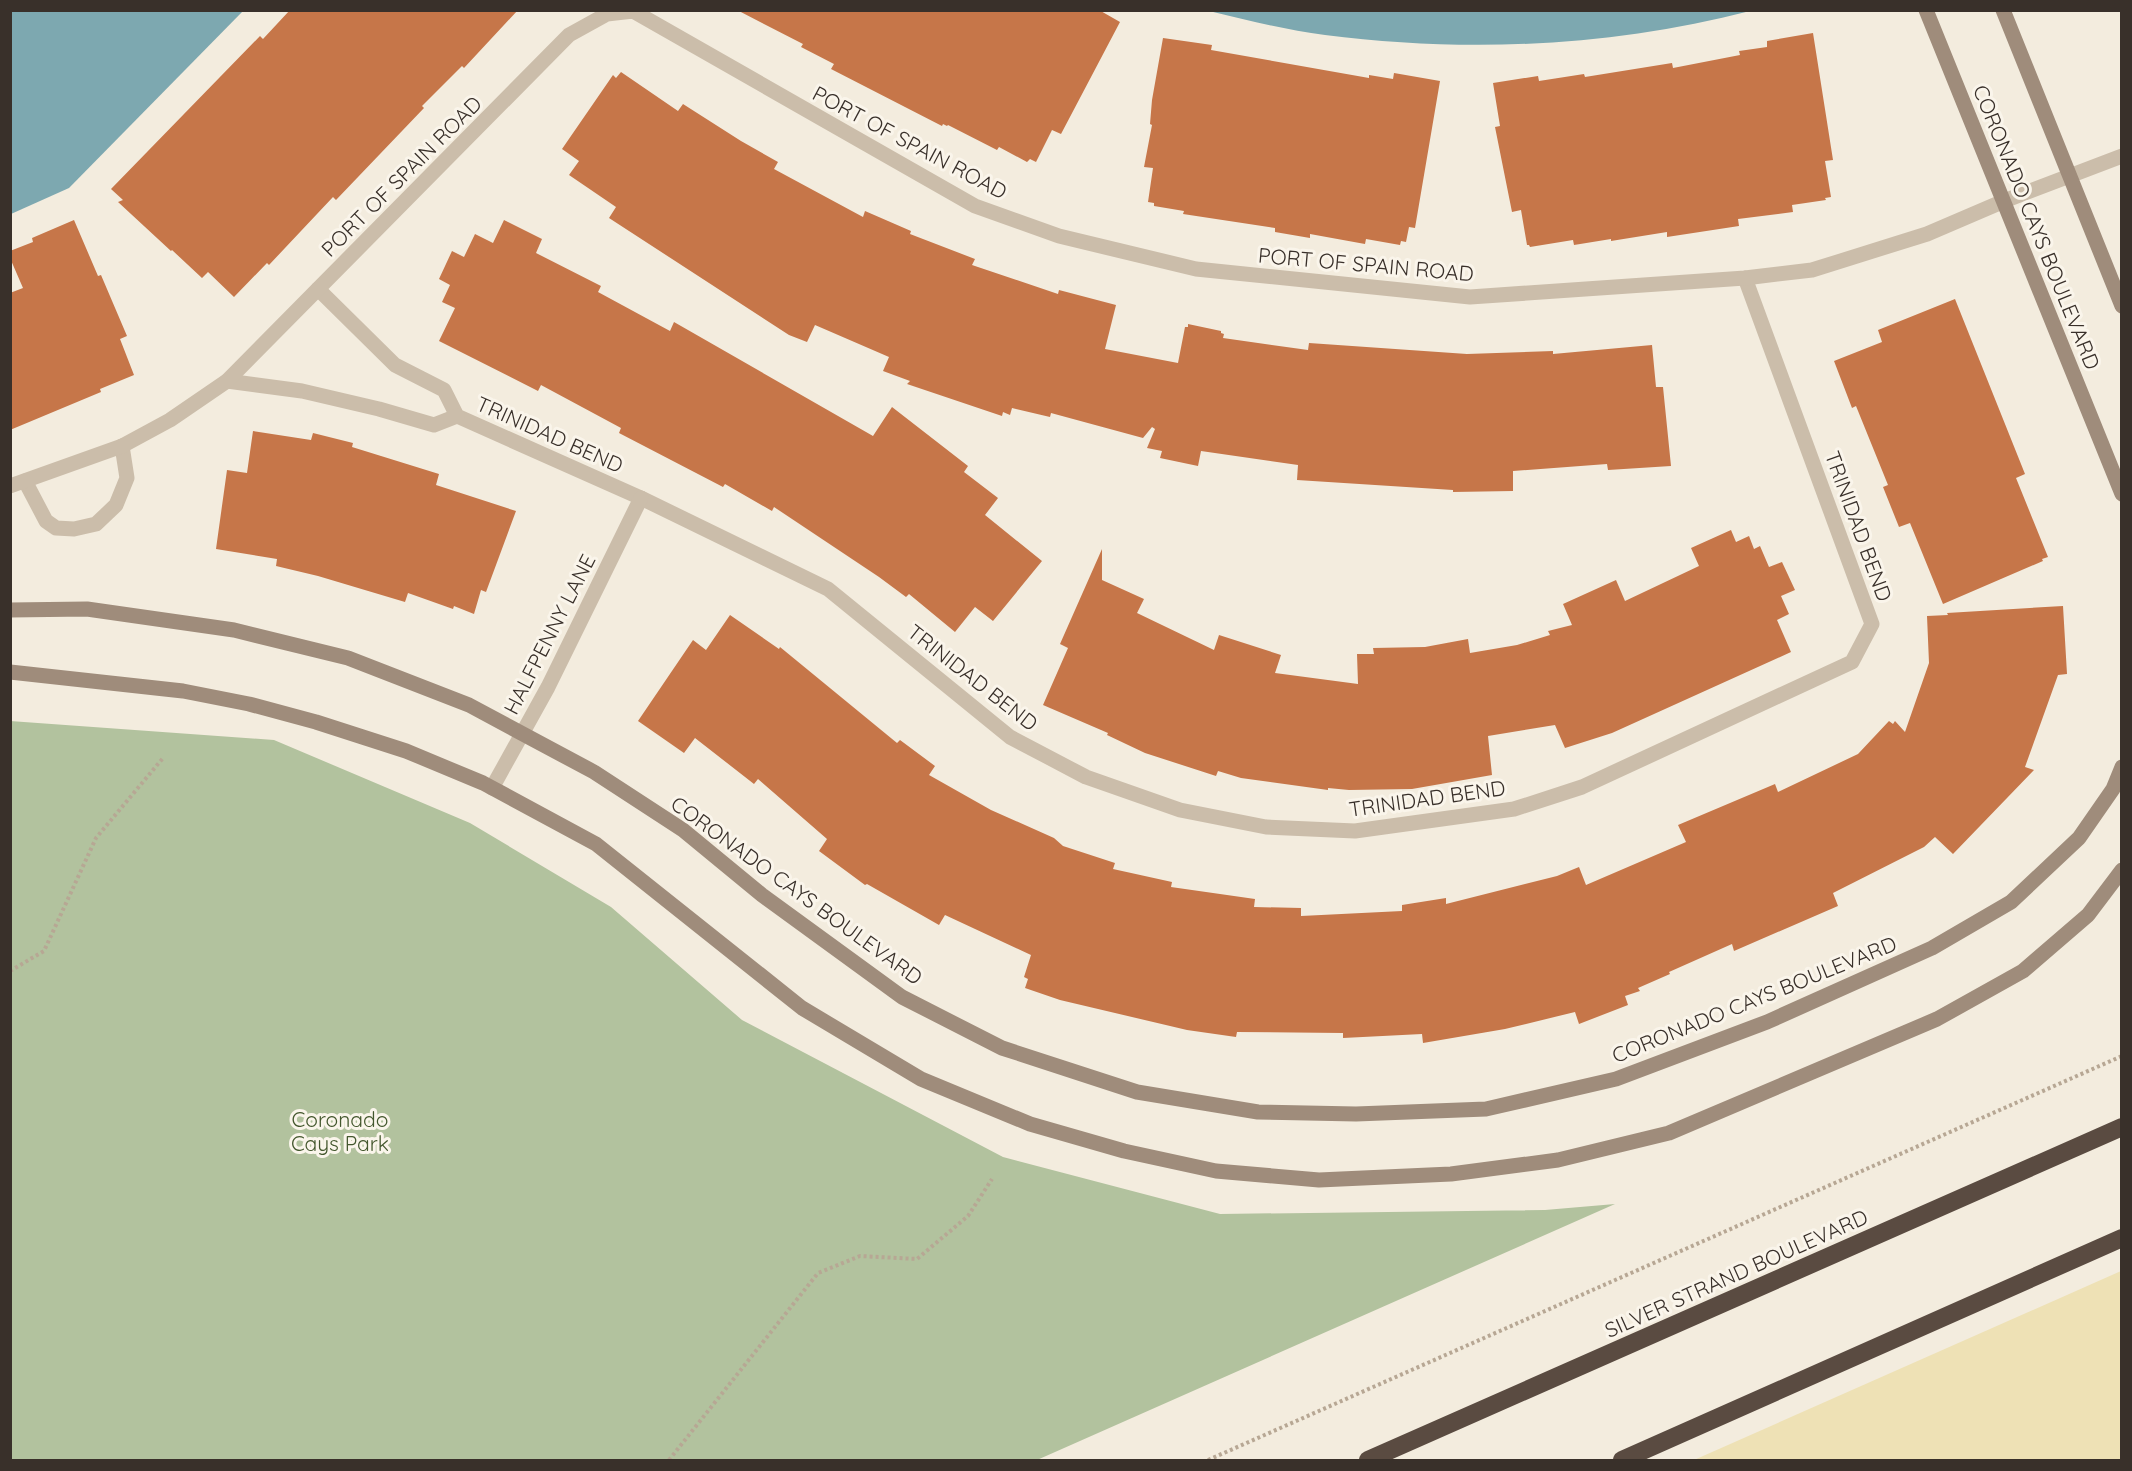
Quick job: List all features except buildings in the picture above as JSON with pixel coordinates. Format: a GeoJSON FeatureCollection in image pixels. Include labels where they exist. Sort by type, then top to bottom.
{"type":"FeatureCollection","features":[{"type":"Feature","properties":{"kind":"highway","name":"SILVER STRAND BOULEVARD"},"geometry":{"type":"LineString","coordinates":[[1368,1461],[2121,1127]]}},
{"type":"Feature","properties":{"kind":"highway"},"geometry":{"type":"LineString","coordinates":[[1622,1461],[2121,1238]]}},
{"type":"Feature","properties":{"kind":"street","name":"CORONADO CAYS BOULEVARD"},"geometry":{"type":"LineString","coordinates":[[1926,10],[2121,494]]}},
{"type":"Feature","properties":{"kind":"street"},"geometry":{"type":"LineString","coordinates":[[2003,10],[2121,306]]}},
{"type":"Feature","properties":{"kind":"street","name":"PORT OF SPAIN ROAD"},"geometry":{"type":"LineString","coordinates":[[18,483],[122,446],[170,420],[227,381],[569,35],[607,14],[633,11],[975,206],[1059,236],[1196,269],[1470,297],[1744,278],[1812,270],[1927,234],[2004,201],[2121,156]]}},
{"type":"Feature","properties":{"kind":"street","name":"TRINIDAD BEND"},"geometry":{"type":"LineString","coordinates":[[318,289],[395,365],[444,390],[457,416],[641,498],[828,589],[1010,737],[1086,777],[1180,810],[1266,828],[1355,831],[1514,809],[1582,787],[1852,662],[1872,624],[1744,278]]}},
{"type":"Feature","properties":{"kind":"street","name":"TRINIDAD BEND"},"geometry":{"type":"LineString","coordinates":[[227,381],[302,391],[379,408],[434,424],[457,416]]}},
{"type":"Feature","properties":{"kind":"street"},"geometry":{"type":"LineString","coordinates":[[18,483],[46,521],[56,528],[74,529],[96,524],[116,505],[127,478],[122,446]]}},
{"type":"Feature","properties":{"kind":"street","name":"HALFPENNY LANE"},"geometry":{"type":"LineString","coordinates":[[492,788],[548,687],[641,498]]}},
{"type":"Feature","properties":{"kind":"street","name":"CORONADO CAYS BOULEVARD"},"geometry":{"type":"LineString","coordinates":[[10,610],[87,609],[234,630],[348,658],[470,705],[594,772],[683,830],[762,895],[902,997],[1002,1048],[1137,1092],[1258,1112],[1356,1114],[1486,1109],[1616,1079],[1767,1022],[1932,948],[2011,902],[2079,838],[2113,789],[2121,767]]}},
{"type":"Feature","properties":{"kind":"street"},"geometry":{"type":"LineString","coordinates":[[10,672],[183,691],[249,704],[316,722],[406,751],[492,788],[596,844],[802,1008],[921,1078],[1030,1124],[1124,1151],[1216,1170],[1318,1180],[1451,1174],[1534,1164],[1669,1133],[1937,1019],[2023,971],[2088,915],[2121,870]]}},
{"type":"Feature","properties":{"kind":"path"},"geometry":{"type":"LineString","coordinates":[[10,971],[44,951],[96,838],[163,758]]}},
{"type":"Feature","properties":{"kind":"path"},"geometry":{"type":"LineString","coordinates":[[1208,1461],[2121,1056]]}},
{"type":"Feature","properties":{"kind":"path"},"geometry":{"type":"LineString","coordinates":[[669,1461],[818,1273],[860,1256],[917,1259],[968,1216],[992,1179]]}},
{"type":"Feature","properties":{"kind":"green space","name":"Coronado Cays Park"},"geometry":{"type":"Polygon","coordinates":[[[10,721],[274,740],[470,823],[611,907],[742,1020],[1003,1157],[1220,1214],[1545,1210],[1615,1204],[1037,1460],[11,1460],[10,721]]]}},
{"type":"Feature","properties":{"kind":"sand"},"geometry":{"type":"Polygon","coordinates":[[[2121,1271],[2121,1460],[1694,1460],[2121,1271]]]}},
{"type":"Feature","properties":{"kind":"water"},"geometry":{"type":"Polygon","coordinates":[[[10,11],[243,11],[69,188],[11,214],[10,11]]]}},
{"type":"Feature","properties":{"kind":"water"},"geometry":{"type":"Polygon","coordinates":[[[1209,11],[1750,11],[1698,23],[1592,39],[1485,45],[1378,41],[1325,35],[1281,28],[1209,11]]]}}]}
